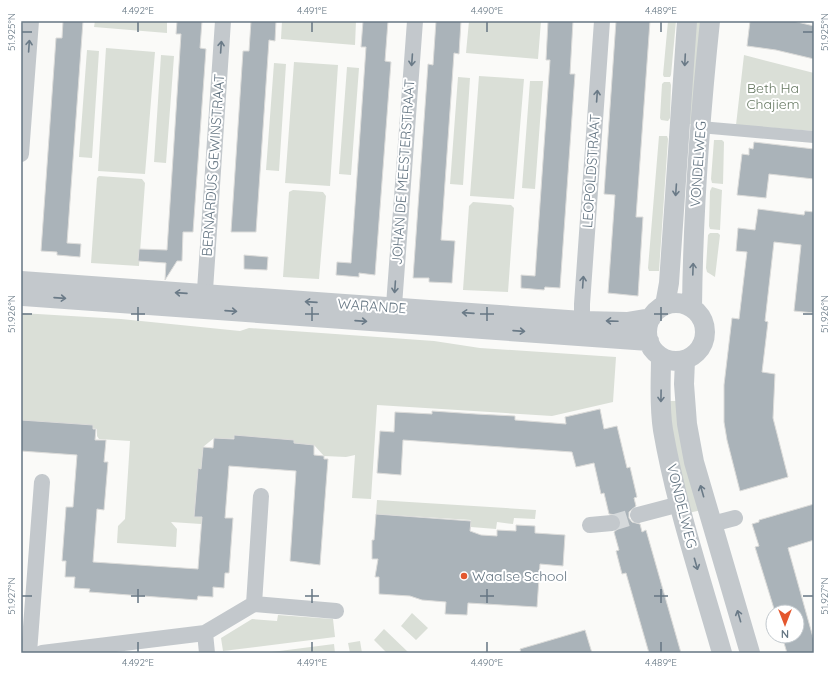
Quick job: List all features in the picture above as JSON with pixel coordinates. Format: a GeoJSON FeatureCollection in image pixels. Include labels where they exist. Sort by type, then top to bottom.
{"type":"FeatureCollection","features":[{"type":"Feature","properties":{"kind":"street"},"geometry":{"type":"LineString","coordinates":[[21,154],[31,21]]}},
{"type":"Feature","properties":{"kind":"street","name":"BERNARDUS GEWINSTRAAT"},"geometry":{"type":"LineString","coordinates":[[204,302],[223,21]]}},
{"type":"Feature","properties":{"kind":"street","name":"JOHAN DE MEESTERSTRAAT"},"geometry":{"type":"LineString","coordinates":[[394,316],[414,21]]}},
{"type":"Feature","properties":{"kind":"street","name":"LEOPOLDSTRAAT"},"geometry":{"type":"LineString","coordinates":[[582,320],[602,21]]}},
{"type":"Feature","properties":{"kind":"street","name":"VONDELWEG"},"geometry":{"type":"LineString","coordinates":[[665,305],[669,283],[687,21]]}},
{"type":"Feature","properties":{"kind":"street","name":"VONDELWEG"},"geometry":{"type":"LineString","coordinates":[[692,308],[695,197],[710,21]]}},
{"type":"Feature","properties":{"kind":"street"},"geometry":{"type":"LineString","coordinates":[[700,127],[814,137]]}},
{"type":"Feature","properties":{"kind":"street","name":"WARANDE"},"geometry":{"type":"LineString","coordinates":[[21,282],[204,302],[394,316],[648,341]]}},
{"type":"Feature","properties":{"kind":"street","name":"WARANDE"},"geometry":{"type":"LineString","coordinates":[[21,295],[204,302]]}},
{"type":"Feature","properties":{"kind":"street"},"geometry":{"type":"LineString","coordinates":[[684,304],[692,308],[699,314],[704,322],[705,341],[700,349],[694,356],[686,360],[673,361],[661,357],[651,348],[648,341],[648,326],[651,318],[657,310],[665,305],[684,304]]}},
{"type":"Feature","properties":{"kind":"street","name":"WARANDE"},"geometry":{"type":"LineString","coordinates":[[394,316],[627,322],[651,318]]}},
{"type":"Feature","properties":{"kind":"street","name":"VONDELWEG"},"geometry":{"type":"LineString","coordinates":[[661,357],[661,409],[663,429],[680,504],[722,653]]}},
{"type":"Feature","properties":{"kind":"street","name":"VONDELWEG"},"geometry":{"type":"LineString","coordinates":[[686,360],[684,384],[686,424],[694,462],[750,653]]}},
{"type":"Feature","properties":{"kind":"street"},"geometry":{"type":"LineString","coordinates":[[29,653],[42,482]]}},
{"type":"Feature","properties":{"kind":"street"},"geometry":{"type":"LineString","coordinates":[[254,604],[261,496]]}},
{"type":"Feature","properties":{"kind":"street"},"geometry":{"type":"LineString","coordinates":[[638,515],[680,504]]}},
{"type":"Feature","properties":{"kind":"street","name":"VONDELWEG"},"geometry":{"type":"LineString","coordinates":[[712,524],[735,518]]}},
{"type":"Feature","properties":{"kind":"street"},"geometry":{"type":"LineString","coordinates":[[590,525],[612,523]]}},
{"type":"Feature","properties":{"kind":"street"},"geometry":{"type":"LineString","coordinates":[[42,653],[205,633],[254,604],[336,611]]}},
{"type":"Feature","properties":{"kind":"street"},"geometry":{"type":"LineString","coordinates":[[205,633],[207,653]]}},
{"type":"Feature","properties":{"kind":"green space"},"geometry":{"type":"Polygon","coordinates":[[[95,21],[167,21],[167,33],[94,27],[95,21]]]}},
{"type":"Feature","properties":{"kind":"green space"},"geometry":{"type":"Polygon","coordinates":[[[282,21],[356,21],[355,45],[281,39],[282,21]]]}},
{"type":"Feature","properties":{"kind":"green space"},"geometry":{"type":"Polygon","coordinates":[[[469,21],[541,21],[538,59],[466,53],[469,21]]]}},
{"type":"Feature","properties":{"kind":"green space"},"geometry":{"type":"Polygon","coordinates":[[[668,21],[676,21],[671,75],[670,77],[664,77],[663,75],[668,21]]]}},
{"type":"Feature","properties":{"kind":"green space"},"geometry":{"type":"Polygon","coordinates":[[[693,21],[701,21],[693,124],[687,124],[693,21]]]}},
{"type":"Feature","properties":{"kind":"green space"},"geometry":{"type":"Polygon","coordinates":[[[106,48],[155,52],[145,174],[98,171],[106,48]]]}},
{"type":"Feature","properties":{"kind":"green space"},"geometry":{"type":"Polygon","coordinates":[[[87,50],[99,51],[92,158],[79,157],[87,50]]]}},
{"type":"Feature","properties":{"kind":"green space"},"geometry":{"type":"Polygon","coordinates":[[[161,55],[174,56],[166,163],[154,162],[161,55]]]}},
{"type":"Feature","properties":{"kind":"green space","name":"Beth Ha Chajiem"},"geometry":{"type":"Polygon","coordinates":[[[744,55],[814,73],[814,131],[736,125],[744,55]]]}},
{"type":"Feature","properties":{"kind":"green space"},"geometry":{"type":"Polygon","coordinates":[[[294,62],[338,65],[330,186],[285,183],[294,62]]]}},
{"type":"Feature","properties":{"kind":"green space"},"geometry":{"type":"Polygon","coordinates":[[[274,63],[286,64],[279,171],[266,170],[274,63]]]}},
{"type":"Feature","properties":{"kind":"green space"},"geometry":{"type":"Polygon","coordinates":[[[347,67],[359,68],[351,175],[339,174],[347,67]]]}},
{"type":"Feature","properties":{"kind":"green space"},"geometry":{"type":"Polygon","coordinates":[[[479,76],[524,79],[514,199],[470,196],[479,76]]]}},
{"type":"Feature","properties":{"kind":"green space"},"geometry":{"type":"Polygon","coordinates":[[[458,77],[470,78],[463,185],[450,184],[458,77]]]}},
{"type":"Feature","properties":{"kind":"green space"},"geometry":{"type":"Polygon","coordinates":[[[530,81],[543,81],[535,189],[522,188],[530,81]]]}},
{"type":"Feature","properties":{"kind":"green space"},"geometry":{"type":"Polygon","coordinates":[[[664,82],[670,82],[671,85],[670,118],[668,121],[661,120],[660,118],[662,84],[664,82]]]}},
{"type":"Feature","properties":{"kind":"green space"},"geometry":{"type":"Polygon","coordinates":[[[659,136],[667,136],[668,139],[659,271],[649,271],[648,268],[659,136]]]}},
{"type":"Feature","properties":{"kind":"green space"},"geometry":{"type":"Polygon","coordinates":[[[714,140],[722,140],[724,142],[723,184],[712,183],[711,179],[714,140]]]}},
{"type":"Feature","properties":{"kind":"green space"},"geometry":{"type":"Polygon","coordinates":[[[99,176],[142,179],[145,183],[139,266],[91,263],[97,178],[99,176]]]}},
{"type":"Feature","properties":{"kind":"green space"},"geometry":{"type":"Polygon","coordinates":[[[712,187],[722,190],[720,230],[710,229],[709,226],[710,191],[712,187]]]}},
{"type":"Feature","properties":{"kind":"green space"},"geometry":{"type":"Polygon","coordinates":[[[293,190],[323,192],[326,196],[319,279],[283,277],[289,192],[293,190]]]}},
{"type":"Feature","properties":{"kind":"green space"},"geometry":{"type":"Polygon","coordinates":[[[473,202],[511,205],[514,208],[508,292],[463,290],[469,206],[473,202]]]}},
{"type":"Feature","properties":{"kind":"green space"},"geometry":{"type":"Polygon","coordinates":[[[710,233],[718,233],[720,235],[715,277],[707,272],[706,268],[708,235],[710,233]]]}},
{"type":"Feature","properties":{"kind":"green space"},"geometry":{"type":"Polygon","coordinates":[[[21,313],[121,319],[240,331],[249,328],[434,341],[480,348],[616,357],[613,402],[552,416],[377,405],[371,499],[352,498],[355,455],[346,457],[324,456],[314,445],[294,443],[294,440],[214,438],[203,447],[201,469],[198,469],[195,517],[202,517],[201,524],[171,522],[177,529],[176,547],[117,543],[118,526],[125,519],[130,441],[99,439],[97,436],[97,429],[21,420],[21,313]]]}},
{"type":"Feature","properties":{"kind":"green space"},"geometry":{"type":"Polygon","coordinates":[[[667,401],[680,401],[702,510],[688,513],[667,401]]]}},
{"type":"Feature","properties":{"kind":"green space"},"geometry":{"type":"Polygon","coordinates":[[[377,500],[536,510],[535,519],[514,518],[513,524],[497,522],[496,529],[471,527],[471,520],[376,514],[377,500]]]}},
{"type":"Feature","properties":{"kind":"green space"},"geometry":{"type":"Polygon","coordinates":[[[412,613],[428,628],[416,640],[401,626],[412,613]]]}},
{"type":"Feature","properties":{"kind":"green space"},"geometry":{"type":"Polygon","coordinates":[[[278,615],[333,619],[335,637],[223,651],[221,638],[252,619],[277,621],[278,615]]]}},
{"type":"Feature","properties":{"kind":"green space"},"geometry":{"type":"Polygon","coordinates":[[[384,629],[408,652],[407,653],[387,653],[374,640],[384,629]]]}},
{"type":"Feature","properties":{"kind":"green space"},"geometry":{"type":"Polygon","coordinates":[[[360,641],[362,653],[350,653],[348,643],[360,641]]]}},
{"type":"Feature","properties":{"kind":"green space"},"geometry":{"type":"Polygon","coordinates":[[[334,644],[335,653],[264,653],[334,644]]]}},
{"type":"Feature","properties":{"kind":"building"},"geometry":{"type":"Polygon","coordinates":[[[63,21],[83,21],[67,243],[81,244],[80,257],[57,255],[57,252],[41,251],[56,38],[62,38],[63,21]]]}},
{"type":"Feature","properties":{"kind":"building"},"geometry":{"type":"Polygon","coordinates":[[[177,21],[202,21],[200,48],[206,49],[193,232],[183,232],[182,261],[177,261],[165,280],[166,263],[138,261],[139,249],[167,250],[181,34],[176,34],[177,21]]]}},
{"type":"Feature","properties":{"kind":"building"},"geometry":{"type":"Polygon","coordinates":[[[251,21],[276,21],[275,41],[269,40],[256,232],[231,232],[243,51],[249,51],[251,21]]]}},
{"type":"Feature","properties":{"kind":"building"},"geometry":{"type":"Polygon","coordinates":[[[363,21],[388,21],[385,61],[391,62],[375,275],[359,273],[359,277],[336,275],[337,262],[351,263],[366,47],[361,47],[363,21]]]}},
{"type":"Feature","properties":{"kind":"building"},"geometry":{"type":"Polygon","coordinates":[[[436,21],[461,21],[459,54],[454,53],[441,240],[455,241],[452,283],[429,282],[429,278],[413,278],[428,64],[433,65],[436,21]]]}},
{"type":"Feature","properties":{"kind":"building"},"geometry":{"type":"Polygon","coordinates":[[[548,21],[573,21],[570,74],[575,74],[560,288],[545,287],[544,290],[521,288],[521,275],[535,276],[550,60],[546,60],[548,21]]]}},
{"type":"Feature","properties":{"kind":"building"},"geometry":{"type":"Polygon","coordinates":[[[616,21],[650,21],[636,217],[643,217],[638,296],[608,293],[615,195],[604,194],[616,21]]]}},
{"type":"Feature","properties":{"kind":"building"},"geometry":{"type":"Polygon","coordinates":[[[750,21],[793,21],[814,26],[814,59],[776,50],[747,46],[750,21]]]}},
{"type":"Feature","properties":{"kind":"building"},"geometry":{"type":"Polygon","coordinates":[[[754,142],[814,149],[814,179],[769,174],[766,198],[737,195],[742,154],[749,155],[749,148],[753,149],[754,142]]]}},
{"type":"Feature","properties":{"kind":"building"},"geometry":{"type":"Polygon","coordinates":[[[758,209],[804,215],[805,211],[814,212],[814,313],[794,311],[801,245],[774,242],[765,321],[768,322],[762,372],[775,374],[773,418],[788,477],[740,491],[724,422],[724,385],[732,318],[739,319],[747,252],[736,251],[738,228],[755,230],[758,209]]]}},
{"type":"Feature","properties":{"kind":"building"},"geometry":{"type":"Polygon","coordinates":[[[244,255],[268,257],[267,270],[244,269],[244,255]]]}},
{"type":"Feature","properties":{"kind":"building"},"geometry":{"type":"Polygon","coordinates":[[[600,409],[604,429],[617,426],[627,468],[630,467],[637,497],[634,498],[636,506],[629,512],[629,518],[632,522],[640,524],[642,532],[646,530],[681,653],[649,653],[626,573],[622,574],[616,551],[619,550],[614,532],[620,527],[621,522],[616,515],[609,514],[604,493],[601,494],[594,463],[576,467],[572,452],[403,440],[401,475],[377,473],[380,431],[394,432],[395,412],[432,414],[432,411],[515,416],[515,420],[566,424],[565,417],[600,409]]]}},
{"type":"Feature","properties":{"kind":"building"},"geometry":{"type":"Polygon","coordinates":[[[21,420],[93,425],[93,429],[96,429],[95,440],[106,440],[104,462],[108,462],[104,510],[97,509],[93,562],[198,569],[202,517],[194,517],[198,468],[201,469],[203,447],[213,448],[214,438],[234,439],[234,435],[294,440],[294,443],[314,445],[314,455],[324,456],[324,459],[328,459],[320,565],[290,561],[296,471],[229,466],[225,518],[233,518],[229,573],[225,573],[224,588],[213,587],[213,597],[198,596],[197,600],[89,592],[90,589],[74,588],[75,577],[65,577],[66,561],[62,561],[66,507],[73,507],[77,455],[21,451],[21,420]]]}},
{"type":"Feature","properties":{"kind":"building"},"geometry":{"type":"Polygon","coordinates":[[[814,504],[814,540],[788,548],[804,604],[773,604],[755,547],[759,546],[752,524],[759,522],[759,520],[814,504]]]}},
{"type":"Feature","properties":{"kind":"building"},"geometry":{"type":"Polygon","coordinates":[[[376,514],[471,521],[470,531],[481,535],[497,536],[497,530],[516,531],[516,525],[535,526],[535,533],[565,535],[563,566],[540,564],[537,607],[468,603],[467,615],[445,614],[446,602],[422,600],[410,596],[379,594],[379,577],[375,577],[378,559],[372,559],[372,540],[374,540],[376,514]]]}},
{"type":"Feature","properties":{"kind":"building"},"geometry":{"type":"Polygon","coordinates":[[[805,609],[814,641],[814,653],[787,653],[784,644],[805,644],[805,609]]]}},
{"type":"Feature","properties":{"kind":"building"},"geometry":{"type":"Polygon","coordinates":[[[585,630],[592,653],[521,653],[520,649],[585,630]]]}},
{"type":"Feature","properties":{"kind":"tunnel"},"geometry":{"type":"LineString","coordinates":[[612,523],[638,515]]}},
{"type":"Feature","properties":{"kind":"place","name":"Waalse School"},"geometry":{"type":"Point","coordinates":[464,576]}}]}
